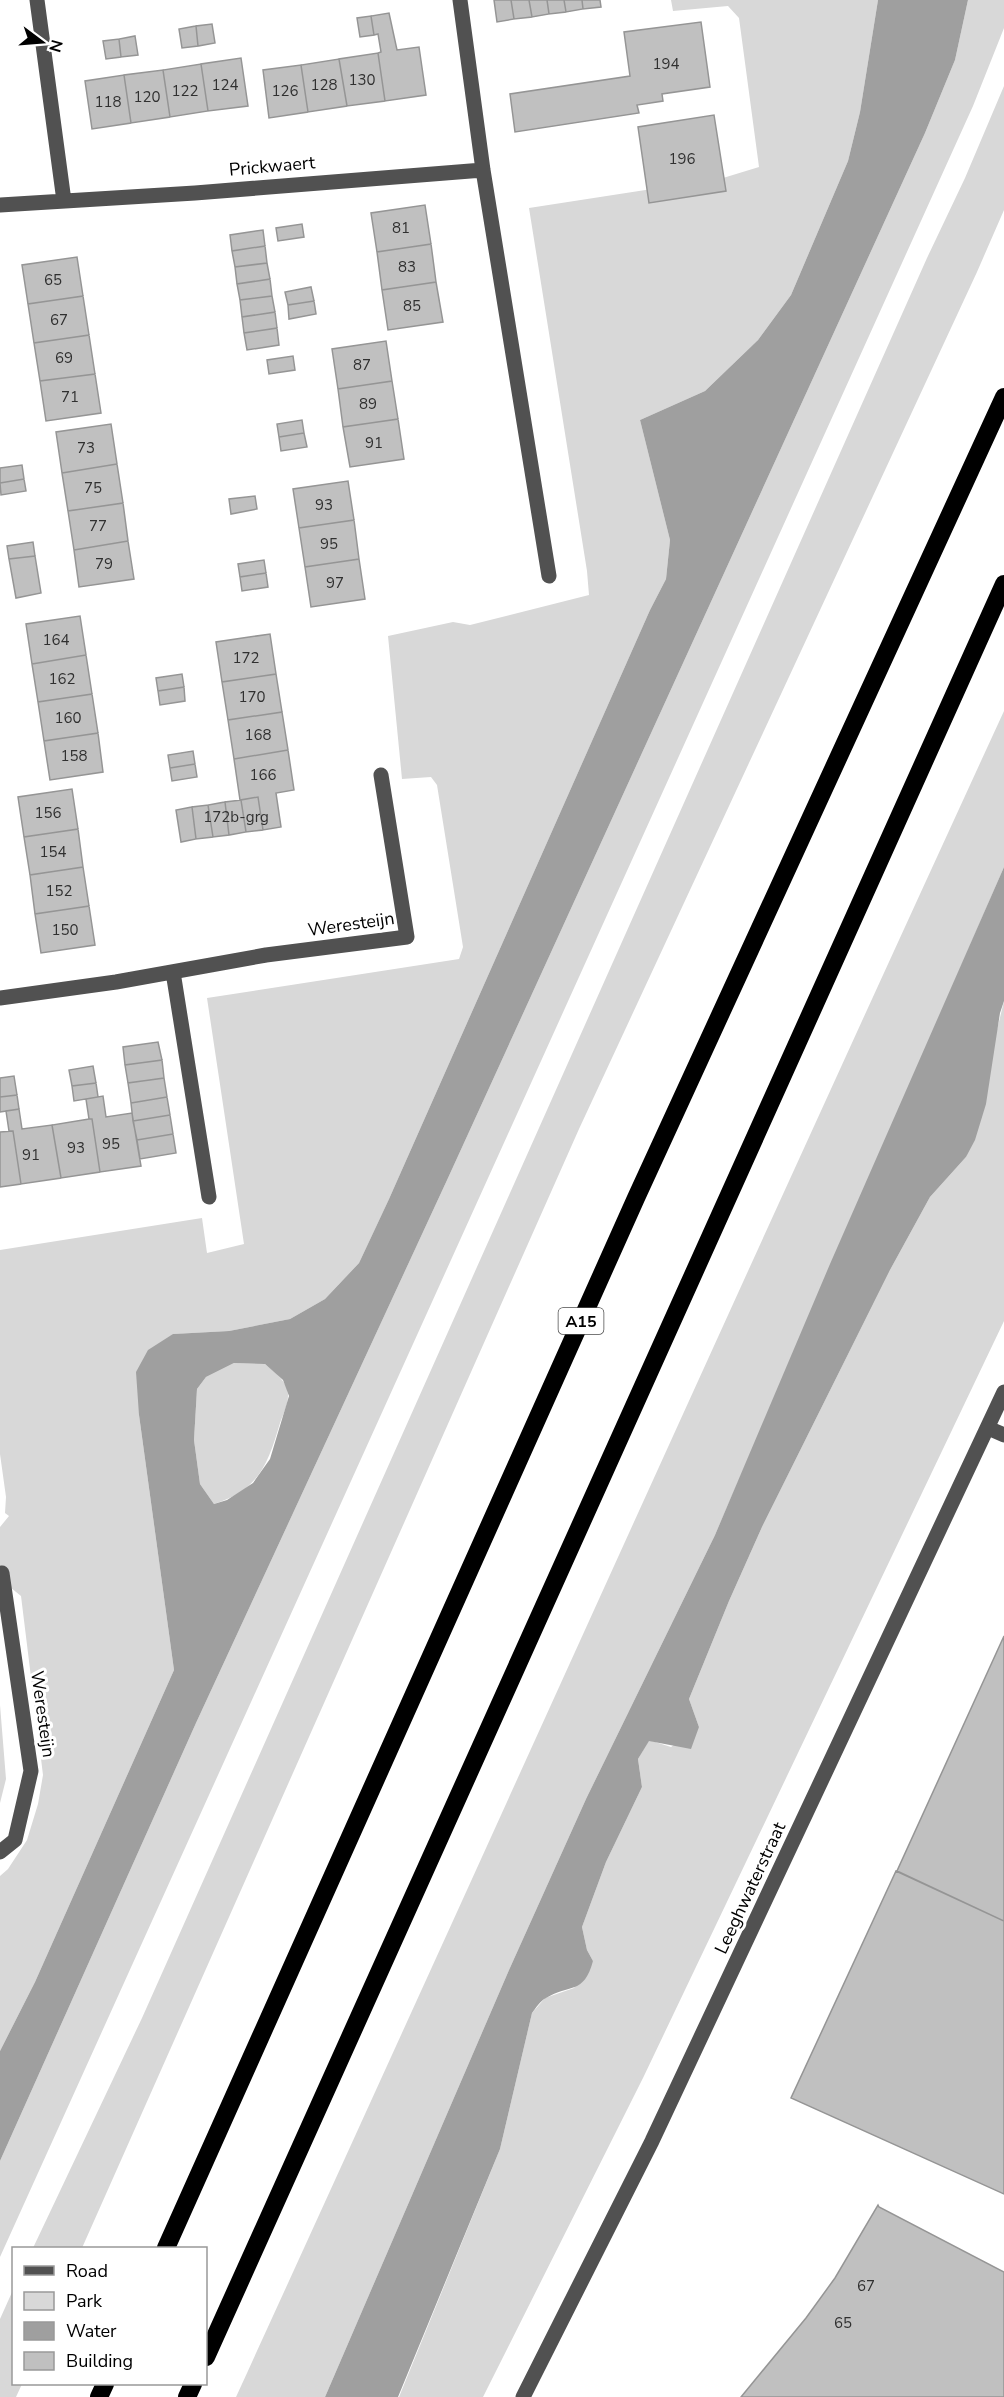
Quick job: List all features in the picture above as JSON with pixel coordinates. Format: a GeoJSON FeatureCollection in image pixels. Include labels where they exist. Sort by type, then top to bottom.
{"type":"FeatureCollection","features":[{"type":"Feature","properties":{"kind":"highway","name":"A15"},"geometry":{"type":"LineString","coordinates":[[166,2247],[636,1198],[1004,397]]}},
{"type":"Feature","properties":{"kind":"highway"},"geometry":{"type":"LineString","coordinates":[[207,2355],[1004,584]]}},
{"type":"Feature","properties":{"kind":"street"},"geometry":{"type":"LineString","coordinates":[[37,0],[64,201]]}},
{"type":"Feature","properties":{"kind":"street"},"geometry":{"type":"LineString","coordinates":[[460,0],[483,170],[549,576]]}},
{"type":"Feature","properties":{"kind":"street","name":"Prickwaert"},"geometry":{"type":"LineString","coordinates":[[0,206],[483,170]]}},
{"type":"Feature","properties":{"kind":"street","name":"Weresteijn"},"geometry":{"type":"LineString","coordinates":[[0,998],[173,972],[266,955],[407,937],[381,775]]}},
{"type":"Feature","properties":{"kind":"street"},"geometry":{"type":"LineString","coordinates":[[173,972],[209,1197]]}},
{"type":"Feature","properties":{"kind":"street","name":"Leeghwaterstraat"},"geometry":{"type":"LineString","coordinates":[[523,2397],[652,2141],[1004,1392]]}},
{"type":"Feature","properties":{"kind":"street"},"geometry":{"type":"LineString","coordinates":[[988,1428],[1004,1435]]}},
{"type":"Feature","properties":{"kind":"street","name":"Weresteijn"},"geometry":{"type":"LineString","coordinates":[[0,1852],[15,1840],[32,1771],[2,1573]]}},
{"type":"Feature","properties":{"kind":"green space"},"geometry":{"type":"Polygon","coordinates":[[[671,0],[878,0],[860,112],[848,161],[791,295],[758,340],[705,391],[640,420],[670,540],[666,579],[650,610],[359,1263],[325,1299],[290,1319],[229,1331],[173,1334],[139,1415],[174,1670],[35,1982],[0,2051],[0,1876],[8,1869],[27,1840],[38,1804],[43,1775],[21,1596],[0,1579],[0,1527],[9,1516],[5,1513],[6,1497],[0,1454],[0,1250],[202,1218],[207,1253],[244,1244],[207,998],[459,959],[463,947],[437,785],[431,777],[402,779],[388,636],[453,622],[470,625],[589,595],[529,208],[723,178],[759,167],[739,18],[728,6],[673,11],[671,0]]]}},
{"type":"Feature","properties":{"kind":"green space"},"geometry":{"type":"Polygon","coordinates":[[[968,0],[1004,0],[1004,28],[973,106],[0,2257],[0,2161],[196,1723],[448,1178],[925,133],[955,60],[968,0]]]}},
{"type":"Feature","properties":{"kind":"green space"},"geometry":{"type":"Polygon","coordinates":[[[1004,86],[1004,210],[977,272],[579,1129],[82,2247],[33,2247],[142,2018],[927,258],[965,178],[1004,86]]]}},
{"type":"Feature","properties":{"kind":"green space"},"geometry":{"type":"Polygon","coordinates":[[[1004,711],[1004,867],[715,1535],[586,1799],[509,1970],[325,2397],[236,2397],[811,1132],[1004,711]]]}},
{"type":"Feature","properties":{"kind":"green space"},"geometry":{"type":"Polygon","coordinates":[[[1004,1001],[1004,1321],[643,2078],[483,2397],[399,2397],[500,2149],[532,2013],[545,1998],[574,1988],[593,1961],[587,1950],[582,1927],[606,1862],[642,1787],[638,1759],[649,1740],[671,1747],[699,1727],[689,1699],[762,1527],[890,1270],[930,1197],[966,1157],[1004,1001]]]}},
{"type":"Feature","properties":{"kind":"green space"},"geometry":{"type":"Polygon","coordinates":[[[234,1363],[265,1364],[284,1382],[288,1391],[288,1399],[271,1451],[259,1474],[242,1491],[214,1504],[200,1484],[194,1440],[197,1389],[206,1377],[234,1363]]]}},
{"type":"Feature","properties":{"kind":"green space"},"geometry":{"type":"Polygon","coordinates":[[[0,1705],[6,1779],[0,1803],[0,1705]]]}},
{"type":"Feature","properties":{"kind":"green space"},"geometry":{"type":"Polygon","coordinates":[[[12,2292],[12,2385],[22,2385],[16,2397],[0,2397],[0,2319],[12,2292]]]}},
{"type":"Feature","properties":{"kind":"water"},"geometry":{"type":"Polygon","coordinates":[[[878,0],[968,0],[955,60],[925,133],[448,1178],[196,1723],[0,2161],[0,2051],[35,1982],[174,1670],[139,1415],[136,1372],[148,1350],[173,1334],[229,1331],[290,1319],[325,1299],[359,1263],[650,610],[666,579],[670,540],[640,420],[705,391],[758,340],[791,295],[848,161],[860,112],[878,0]],[[234,1363],[206,1377],[197,1389],[194,1440],[200,1484],[214,1504],[227,1500],[253,1483],[270,1459],[289,1396],[283,1380],[265,1364],[234,1363]]]}},
{"type":"Feature","properties":{"kind":"water"},"geometry":{"type":"Polygon","coordinates":[[[1004,867],[1004,1001],[1000,1013],[986,1104],[975,1140],[966,1157],[930,1197],[890,1270],[762,1527],[689,1699],[699,1727],[691,1749],[649,1741],[638,1759],[642,1787],[606,1862],[582,1927],[587,1950],[593,1961],[589,1972],[580,1984],[546,1998],[532,2013],[500,2149],[398,2397],[325,2397],[509,1970],[586,1799],[715,1535],[830,1264],[1004,867]]]}},
{"type":"Feature","properties":{"kind":"building"},"geometry":{"type":"Polygon","coordinates":[[[494,0],[511,0],[514,19],[497,22],[494,0]]]}},
{"type":"Feature","properties":{"kind":"building"},"geometry":{"type":"Polygon","coordinates":[[[511,0],[529,0],[532,17],[514,19],[511,0]]]}},
{"type":"Feature","properties":{"kind":"building"},"geometry":{"type":"Polygon","coordinates":[[[529,0],[547,0],[549,14],[532,17],[529,0]]]}},
{"type":"Feature","properties":{"kind":"building"},"geometry":{"type":"Polygon","coordinates":[[[547,0],[564,0],[566,12],[549,14],[547,0]]]}},
{"type":"Feature","properties":{"kind":"building"},"geometry":{"type":"Polygon","coordinates":[[[564,0],[582,0],[583,9],[566,12],[564,0]]]}},
{"type":"Feature","properties":{"kind":"building"},"geometry":{"type":"Polygon","coordinates":[[[582,0],[600,0],[601,7],[583,9],[582,0]]]}},
{"type":"Feature","properties":{"kind":"building"},"geometry":{"type":"Polygon","coordinates":[[[389,13],[397,50],[419,47],[426,95],[385,101],[378,53],[381,52],[378,34],[374,35],[371,16],[389,13]]]}},
{"type":"Feature","properties":{"kind":"building"},"geometry":{"type":"Polygon","coordinates":[[[371,16],[374,35],[360,37],[357,18],[371,16]]]}},
{"type":"Feature","properties":{"kind":"building"},"geometry":{"type":"Polygon","coordinates":[[[701,22],[710,87],[662,94],[663,101],[637,105],[639,113],[515,132],[510,94],[630,76],[624,32],[701,22]]]}},
{"type":"Feature","properties":{"kind":"building"},"geometry":{"type":"Polygon","coordinates":[[[212,24],[215,43],[198,46],[196,26],[212,24]]]}},
{"type":"Feature","properties":{"kind":"building"},"geometry":{"type":"Polygon","coordinates":[[[196,26],[198,46],[182,48],[179,29],[196,26]]]}},
{"type":"Feature","properties":{"kind":"building"},"geometry":{"type":"Polygon","coordinates":[[[135,36],[138,55],[121,57],[119,39],[135,36]]]}},
{"type":"Feature","properties":{"kind":"building"},"geometry":{"type":"Polygon","coordinates":[[[119,39],[121,57],[106,59],[103,41],[119,39]]]}},
{"type":"Feature","properties":{"kind":"building"},"geometry":{"type":"Polygon","coordinates":[[[378,53],[385,101],[347,106],[339,59],[378,53]]]}},
{"type":"Feature","properties":{"kind":"building"},"geometry":{"type":"Polygon","coordinates":[[[241,58],[248,106],[208,111],[201,64],[241,58]]]}},
{"type":"Feature","properties":{"kind":"building"},"geometry":{"type":"Polygon","coordinates":[[[339,59],[347,106],[308,112],[301,65],[339,59]]]}},
{"type":"Feature","properties":{"kind":"building"},"geometry":{"type":"Polygon","coordinates":[[[201,64],[208,111],[170,117],[163,70],[201,64]]]}},
{"type":"Feature","properties":{"kind":"building"},"geometry":{"type":"Polygon","coordinates":[[[301,65],[308,112],[269,118],[263,70],[301,65]]]}},
{"type":"Feature","properties":{"kind":"building"},"geometry":{"type":"Polygon","coordinates":[[[163,70],[170,117],[131,123],[124,75],[163,70]]]}},
{"type":"Feature","properties":{"kind":"building"},"geometry":{"type":"Polygon","coordinates":[[[124,75],[131,123],[92,129],[85,81],[124,75]]]}},
{"type":"Feature","properties":{"kind":"building"},"geometry":{"type":"Polygon","coordinates":[[[714,115],[726,191],[649,203],[638,127],[714,115]]]}},
{"type":"Feature","properties":{"kind":"building"},"geometry":{"type":"Polygon","coordinates":[[[425,205],[431,244],[377,252],[371,213],[425,205]]]}},
{"type":"Feature","properties":{"kind":"building"},"geometry":{"type":"Polygon","coordinates":[[[302,224],[304,237],[278,241],[276,228],[302,224]]]}},
{"type":"Feature","properties":{"kind":"building"},"geometry":{"type":"Polygon","coordinates":[[[263,230],[265,246],[232,251],[230,235],[263,230]]]}},
{"type":"Feature","properties":{"kind":"building"},"geometry":{"type":"Polygon","coordinates":[[[431,244],[436,282],[382,290],[377,252],[431,244]]]}},
{"type":"Feature","properties":{"kind":"building"},"geometry":{"type":"Polygon","coordinates":[[[265,246],[267,263],[235,267],[232,251],[265,246]]]}},
{"type":"Feature","properties":{"kind":"building"},"geometry":{"type":"Polygon","coordinates":[[[77,257],[83,296],[28,304],[22,265],[77,257]]]}},
{"type":"Feature","properties":{"kind":"building"},"geometry":{"type":"Polygon","coordinates":[[[267,263],[270,279],[237,284],[235,267],[267,263]]]}},
{"type":"Feature","properties":{"kind":"building"},"geometry":{"type":"Polygon","coordinates":[[[270,279],[272,296],[240,300],[237,284],[270,279]]]}},
{"type":"Feature","properties":{"kind":"building"},"geometry":{"type":"Polygon","coordinates":[[[436,282],[443,322],[388,330],[382,290],[436,282]]]}},
{"type":"Feature","properties":{"kind":"building"},"geometry":{"type":"Polygon","coordinates":[[[311,287],[314,301],[288,305],[285,292],[311,287]]]}},
{"type":"Feature","properties":{"kind":"building"},"geometry":{"type":"Polygon","coordinates":[[[83,296],[89,335],[34,343],[28,304],[83,296]]]}},
{"type":"Feature","properties":{"kind":"building"},"geometry":{"type":"Polygon","coordinates":[[[272,296],[275,312],[242,317],[240,300],[272,296]]]}},
{"type":"Feature","properties":{"kind":"building"},"geometry":{"type":"Polygon","coordinates":[[[314,301],[316,314],[289,319],[288,305],[314,301]]]}},
{"type":"Feature","properties":{"kind":"building"},"geometry":{"type":"Polygon","coordinates":[[[275,312],[277,328],[244,333],[242,317],[275,312]]]}},
{"type":"Feature","properties":{"kind":"building"},"geometry":{"type":"Polygon","coordinates":[[[277,328],[279,345],[247,350],[244,333],[277,328]]]}},
{"type":"Feature","properties":{"kind":"building"},"geometry":{"type":"Polygon","coordinates":[[[89,335],[95,374],[40,381],[34,343],[89,335]]]}},
{"type":"Feature","properties":{"kind":"building"},"geometry":{"type":"Polygon","coordinates":[[[386,341],[392,381],[338,389],[332,349],[386,341]]]}},
{"type":"Feature","properties":{"kind":"building"},"geometry":{"type":"Polygon","coordinates":[[[293,356],[295,370],[269,374],[267,360],[293,356]]]}},
{"type":"Feature","properties":{"kind":"building"},"geometry":{"type":"Polygon","coordinates":[[[95,374],[101,413],[46,421],[40,381],[95,374]]]}},
{"type":"Feature","properties":{"kind":"building"},"geometry":{"type":"Polygon","coordinates":[[[392,381],[398,419],[343,427],[338,389],[392,381]]]}},
{"type":"Feature","properties":{"kind":"building"},"geometry":{"type":"Polygon","coordinates":[[[398,419],[404,459],[350,467],[343,427],[398,419]]]}},
{"type":"Feature","properties":{"kind":"building"},"geometry":{"type":"Polygon","coordinates":[[[302,420],[304,433],[279,437],[277,424],[302,420]]]}},
{"type":"Feature","properties":{"kind":"building"},"geometry":{"type":"Polygon","coordinates":[[[111,424],[117,464],[62,473],[56,432],[111,424]]]}},
{"type":"Feature","properties":{"kind":"building"},"geometry":{"type":"Polygon","coordinates":[[[304,433],[307,447],[281,451],[279,437],[304,433]]]}},
{"type":"Feature","properties":{"kind":"building"},"geometry":{"type":"Polygon","coordinates":[[[117,464],[123,503],[68,511],[62,473],[117,464]]]}},
{"type":"Feature","properties":{"kind":"building"},"geometry":{"type":"Polygon","coordinates":[[[22,465],[24,479],[0,483],[0,468],[22,465]]]}},
{"type":"Feature","properties":{"kind":"building"},"geometry":{"type":"Polygon","coordinates":[[[24,479],[26,491],[1,495],[0,483],[24,479]]]}},
{"type":"Feature","properties":{"kind":"building"},"geometry":{"type":"Polygon","coordinates":[[[348,481],[354,520],[299,528],[293,489],[348,481]]]}},
{"type":"Feature","properties":{"kind":"building"},"geometry":{"type":"Polygon","coordinates":[[[255,496],[257,509],[231,514],[229,499],[255,496]]]}},
{"type":"Feature","properties":{"kind":"building"},"geometry":{"type":"Polygon","coordinates":[[[123,503],[128,541],[74,550],[68,511],[123,503]]]}},
{"type":"Feature","properties":{"kind":"building"},"geometry":{"type":"Polygon","coordinates":[[[354,520],[359,559],[305,567],[299,528],[354,520]]]}},
{"type":"Feature","properties":{"kind":"building"},"geometry":{"type":"Polygon","coordinates":[[[128,541],[134,579],[79,587],[74,550],[128,541]]]}},
{"type":"Feature","properties":{"kind":"building"},"geometry":{"type":"Polygon","coordinates":[[[33,542],[35,556],[9,559],[7,546],[33,542]]]}},
{"type":"Feature","properties":{"kind":"building"},"geometry":{"type":"Polygon","coordinates":[[[35,556],[41,593],[16,598],[9,559],[35,556]]]}},
{"type":"Feature","properties":{"kind":"building"},"geometry":{"type":"Polygon","coordinates":[[[359,559],[365,599],[311,607],[305,567],[359,559]]]}},
{"type":"Feature","properties":{"kind":"building"},"geometry":{"type":"Polygon","coordinates":[[[264,560],[266,573],[240,577],[238,564],[264,560]]]}},
{"type":"Feature","properties":{"kind":"building"},"geometry":{"type":"Polygon","coordinates":[[[266,573],[268,587],[242,591],[240,577],[266,573]]]}},
{"type":"Feature","properties":{"kind":"building"},"geometry":{"type":"Polygon","coordinates":[[[80,616],[86,655],[32,664],[26,624],[80,616]]]}},
{"type":"Feature","properties":{"kind":"building"},"geometry":{"type":"Polygon","coordinates":[[[270,634],[276,674],[222,682],[216,642],[270,634]]]}},
{"type":"Feature","properties":{"kind":"building"},"geometry":{"type":"Polygon","coordinates":[[[86,655],[92,694],[38,702],[32,664],[86,655]]]}},
{"type":"Feature","properties":{"kind":"building"},"geometry":{"type":"Polygon","coordinates":[[[182,674],[184,687],[158,691],[156,678],[182,674]]]}},
{"type":"Feature","properties":{"kind":"building"},"geometry":{"type":"Polygon","coordinates":[[[276,674],[282,712],[228,720],[222,682],[276,674]]]}},
{"type":"Feature","properties":{"kind":"building"},"geometry":{"type":"Polygon","coordinates":[[[184,687],[185,701],[160,705],[158,691],[184,687]]]}},
{"type":"Feature","properties":{"kind":"building"},"geometry":{"type":"Polygon","coordinates":[[[92,694],[98,733],[44,741],[38,702],[92,694]]]}},
{"type":"Feature","properties":{"kind":"building"},"geometry":{"type":"Polygon","coordinates":[[[282,712],[288,750],[234,759],[228,720],[282,712]]]}},
{"type":"Feature","properties":{"kind":"building"},"geometry":{"type":"Polygon","coordinates":[[[98,733],[103,772],[50,780],[44,741],[98,733]]]}},
{"type":"Feature","properties":{"kind":"building"},"geometry":{"type":"Polygon","coordinates":[[[288,750],[294,790],[276,793],[281,827],[263,830],[258,797],[240,800],[234,759],[288,750]]]}},
{"type":"Feature","properties":{"kind":"building"},"geometry":{"type":"Polygon","coordinates":[[[193,751],[195,764],[170,768],[168,755],[193,751]]]}},
{"type":"Feature","properties":{"kind":"building"},"geometry":{"type":"Polygon","coordinates":[[[195,764],[197,777],[172,781],[170,768],[195,764]]]}},
{"type":"Feature","properties":{"kind":"building"},"geometry":{"type":"Polygon","coordinates":[[[72,789],[78,829],[24,837],[18,797],[72,789]]]}},
{"type":"Feature","properties":{"kind":"building"},"geometry":{"type":"Polygon","coordinates":[[[258,797],[263,830],[246,832],[241,800],[258,797]]]}},
{"type":"Feature","properties":{"kind":"building"},"geometry":{"type":"Polygon","coordinates":[[[241,800],[246,832],[229,835],[225,802],[241,800]]]}},
{"type":"Feature","properties":{"kind":"building"},"geometry":{"type":"Polygon","coordinates":[[[225,802],[229,835],[213,837],[208,805],[225,802]]]}},
{"type":"Feature","properties":{"kind":"building"},"geometry":{"type":"Polygon","coordinates":[[[208,805],[213,837],[196,839],[192,807],[208,805]]]}},
{"type":"Feature","properties":{"kind":"building"},"geometry":{"type":"Polygon","coordinates":[[[192,807],[196,839],[181,842],[176,810],[192,807]]]}},
{"type":"Feature","properties":{"kind":"building"},"geometry":{"type":"Polygon","coordinates":[[[78,829],[83,867],[30,875],[24,837],[78,829]]]}},
{"type":"Feature","properties":{"kind":"building"},"geometry":{"type":"Polygon","coordinates":[[[83,867],[89,906],[35,914],[30,875],[83,867]]]}},
{"type":"Feature","properties":{"kind":"building"},"geometry":{"type":"Polygon","coordinates":[[[89,906],[95,945],[41,953],[35,914],[89,906]]]}},
{"type":"Feature","properties":{"kind":"building"},"geometry":{"type":"Polygon","coordinates":[[[158,1042],[162,1060],[125,1065],[123,1047],[158,1042]]]}},
{"type":"Feature","properties":{"kind":"building"},"geometry":{"type":"Polygon","coordinates":[[[162,1060],[164,1078],[128,1083],[125,1065],[162,1060]]]}},
{"type":"Feature","properties":{"kind":"building"},"geometry":{"type":"Polygon","coordinates":[[[93,1066],[96,1083],[72,1086],[69,1070],[93,1066]]]}},
{"type":"Feature","properties":{"kind":"building"},"geometry":{"type":"Polygon","coordinates":[[[14,1076],[17,1095],[0,1097],[0,1078],[14,1076]]]}},
{"type":"Feature","properties":{"kind":"building"},"geometry":{"type":"Polygon","coordinates":[[[164,1078],[167,1097],[131,1103],[128,1083],[164,1078]]]}},
{"type":"Feature","properties":{"kind":"building"},"geometry":{"type":"Polygon","coordinates":[[[96,1083],[98,1097],[74,1101],[72,1086],[96,1083]]]}},
{"type":"Feature","properties":{"kind":"building"},"geometry":{"type":"Polygon","coordinates":[[[17,1095],[19,1109],[0,1112],[0,1097],[17,1095]]]}},
{"type":"Feature","properties":{"kind":"building"},"geometry":{"type":"Polygon","coordinates":[[[103,1096],[106,1117],[132,1113],[141,1166],[100,1172],[92,1119],[89,1119],[86,1099],[103,1096]]]}},
{"type":"Feature","properties":{"kind":"building"},"geometry":{"type":"Polygon","coordinates":[[[167,1097],[170,1115],[133,1121],[131,1103],[167,1097]]]}},
{"type":"Feature","properties":{"kind":"building"},"geometry":{"type":"Polygon","coordinates":[[[19,1109],[22,1129],[52,1125],[61,1178],[21,1184],[13,1131],[9,1131],[6,1111],[19,1109]]]}},
{"type":"Feature","properties":{"kind":"building"},"geometry":{"type":"Polygon","coordinates":[[[170,1115],[173,1134],[137,1140],[133,1121],[170,1115]]]}},
{"type":"Feature","properties":{"kind":"building"},"geometry":{"type":"Polygon","coordinates":[[[92,1119],[100,1172],[61,1178],[52,1125],[92,1119]]]}},
{"type":"Feature","properties":{"kind":"building"},"geometry":{"type":"Polygon","coordinates":[[[13,1131],[21,1184],[0,1187],[0,1132],[13,1131]]]}},
{"type":"Feature","properties":{"kind":"building"},"geometry":{"type":"Polygon","coordinates":[[[173,1134],[176,1153],[140,1159],[137,1140],[173,1134]]]}},
{"type":"Feature","properties":{"kind":"building"},"geometry":{"type":"Polygon","coordinates":[[[1004,1636],[1004,1921],[897,1871],[1004,1636]]]}},
{"type":"Feature","properties":{"kind":"building"},"geometry":{"type":"Polygon","coordinates":[[[896,1871],[1004,1921],[1004,2194],[791,2098],[896,1871]]]}},
{"type":"Feature","properties":{"kind":"building"},"geometry":{"type":"Polygon","coordinates":[[[878,2205],[1004,2272],[1004,2397],[741,2397],[806,2318],[835,2278],[878,2205]]]}}]}
